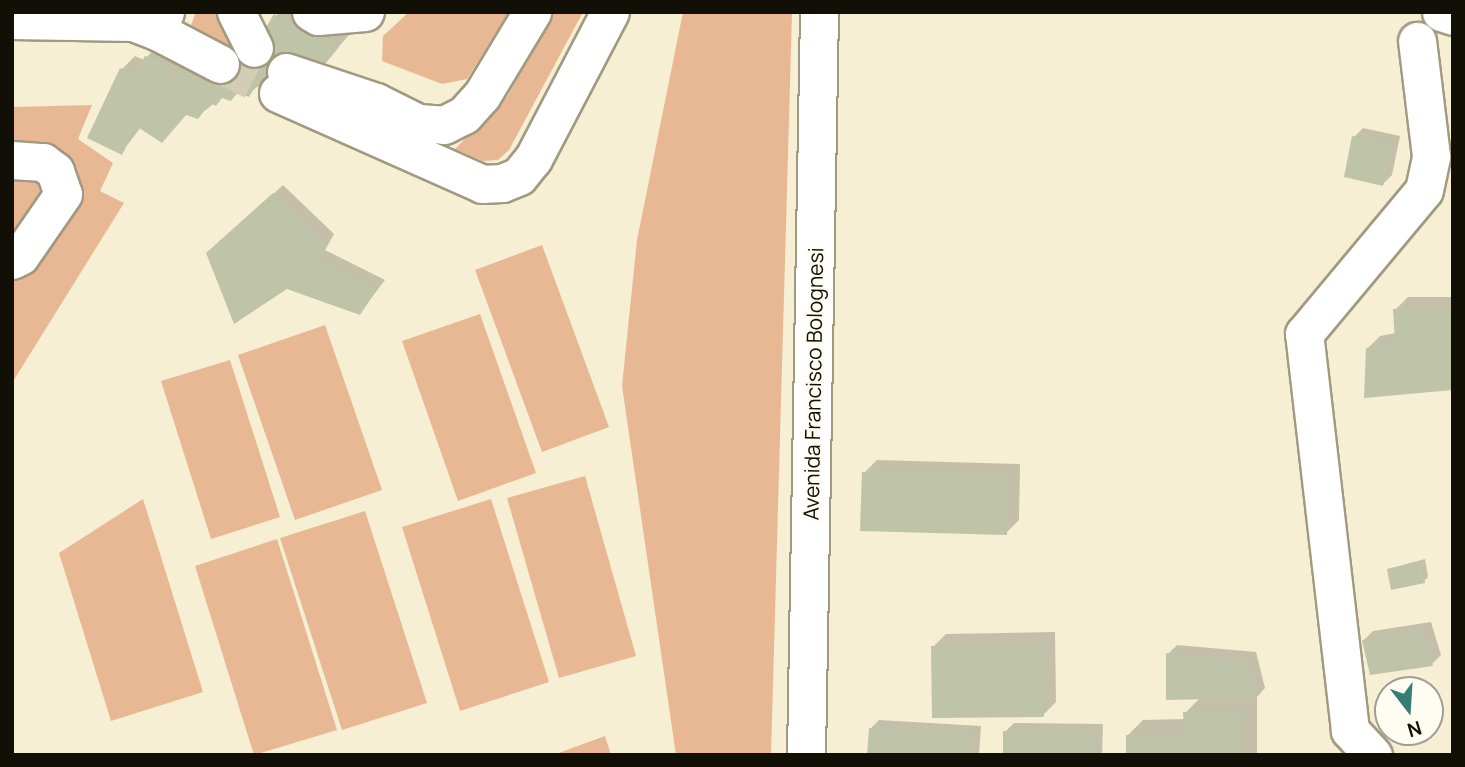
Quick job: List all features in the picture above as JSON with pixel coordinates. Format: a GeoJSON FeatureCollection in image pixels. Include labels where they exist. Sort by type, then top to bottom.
{"type":"FeatureCollection","features":[{"type":"Feature","properties":{"kind":"street"},"geometry":{"type":"LineString","coordinates":[[236,12],[254,48]]}},
{"type":"Feature","properties":{"kind":"street"},"geometry":{"type":"LineString","coordinates":[[311,12],[318,16],[365,12]]}},
{"type":"Feature","properties":{"kind":"street"},"geometry":{"type":"LineString","coordinates":[[531,12],[482,95],[464,115],[444,125],[418,123],[376,102],[282,83],[374,140],[451,169],[481,184],[502,183],[519,176],[533,159],[610,12]]}},
{"type":"Feature","properties":{"kind":"street","name":"Avenida Francisco Bolognesi"},"geometry":{"type":"LineString","coordinates":[[806,755],[819,12]]}},
{"type":"Feature","properties":{"kind":"street"},"geometry":{"type":"LineString","coordinates":[[1441,12],[1453,16]]}},
{"type":"Feature","properties":{"kind":"street"},"geometry":{"type":"LineString","coordinates":[[12,20],[161,22],[220,64]]}},
{"type":"Feature","properties":{"kind":"street"},"geometry":{"type":"LineString","coordinates":[[1373,755],[1350,730],[1304,334],[1424,190],[1431,156],[1417,41]]}},
{"type":"Feature","properties":{"kind":"street"},"geometry":{"type":"LineString","coordinates":[[444,125],[451,169]]}},
{"type":"Feature","properties":{"kind":"street"},"geometry":{"type":"LineString","coordinates":[[12,160],[43,162],[55,171],[63,194],[20,256],[12,260]]}},
{"type":"Feature","properties":{"kind":"shaded area"},"geometry":{"type":"Polygon","coordinates":[[[196,12],[225,12],[237,37],[227,56],[188,33],[196,12]]]}},
{"type":"Feature","properties":{"kind":"shaded area"},"geometry":{"type":"Polygon","coordinates":[[[409,12],[509,12],[467,79],[442,84],[382,61],[383,36],[409,12]]]}},
{"type":"Feature","properties":{"kind":"shaded area"},"geometry":{"type":"Polygon","coordinates":[[[553,12],[583,12],[509,150],[498,160],[483,161],[455,149],[507,97],[553,12]]]}},
{"type":"Feature","properties":{"kind":"shaded area"},"geometry":{"type":"Polygon","coordinates":[[[683,12],[792,12],[771,755],[676,755],[622,386],[637,240],[683,12]]]}},
{"type":"Feature","properties":{"kind":"shaded area"},"geometry":{"type":"Polygon","coordinates":[[[92,105],[78,139],[113,163],[100,191],[124,203],[12,383],[12,107],[92,105]]]}},
{"type":"Feature","properties":{"kind":"shaded area"},"geometry":{"type":"Polygon","coordinates":[[[542,245],[609,427],[542,452],[475,270],[542,245]]]}},
{"type":"Feature","properties":{"kind":"shaded area"},"geometry":{"type":"Polygon","coordinates":[[[480,314],[536,473],[458,501],[402,341],[480,314]]]}},
{"type":"Feature","properties":{"kind":"shaded area"},"geometry":{"type":"Polygon","coordinates":[[[325,325],[382,490],[295,520],[238,355],[325,325]]]}},
{"type":"Feature","properties":{"kind":"shaded area"},"geometry":{"type":"Polygon","coordinates":[[[230,360],[280,517],[211,539],[161,381],[230,360]]]}},
{"type":"Feature","properties":{"kind":"shaded area"},"geometry":{"type":"Polygon","coordinates":[[[585,476],[636,656],[559,678],[507,498],[585,476]]]}},
{"type":"Feature","properties":{"kind":"shaded area"},"geometry":{"type":"Polygon","coordinates":[[[143,499],[203,692],[111,721],[59,553],[143,499]]]}},
{"type":"Feature","properties":{"kind":"shaded area"},"geometry":{"type":"Polygon","coordinates":[[[491,499],[549,682],[460,711],[402,527],[491,499]]]}},
{"type":"Feature","properties":{"kind":"shaded area"},"geometry":{"type":"Polygon","coordinates":[[[365,511],[427,703],[342,730],[280,538],[365,511]]]}},
{"type":"Feature","properties":{"kind":"shaded area"},"geometry":{"type":"Polygon","coordinates":[[[277,539],[337,730],[254,755],[195,566],[277,539]]]}},
{"type":"Feature","properties":{"kind":"shaded area"},"geometry":{"type":"Polygon","coordinates":[[[605,736],[611,755],[553,755],[605,736]]]}},
{"type":"Feature","properties":{"kind":"building"},"geometry":{"type":"Polygon","coordinates":[[[274,14],[339,47],[321,69],[277,87],[255,87],[249,97],[237,93],[231,101],[222,98],[216,106],[210,103],[198,119],[186,115],[162,143],[136,126],[122,155],[87,138],[120,68],[134,74],[145,56],[170,62],[168,70],[175,78],[194,53],[246,61],[274,14]]]}},
{"type":"Feature","properties":{"kind":"building"},"geometry":{"type":"Polygon","coordinates":[[[1352,136],[1392,145],[1383,186],[1344,177],[1352,136]]]}},
{"type":"Feature","properties":{"kind":"building"},"geometry":{"type":"Polygon","coordinates":[[[273,193],[326,244],[317,260],[377,289],[360,315],[287,289],[234,324],[206,253],[273,193]]]}},
{"type":"Feature","properties":{"kind":"building"},"geometry":{"type":"Polygon","coordinates":[[[1393,309],[1453,309],[1453,390],[1364,398],[1366,348],[1395,343],[1393,309]]]}},
{"type":"Feature","properties":{"kind":"building"},"geometry":{"type":"Polygon","coordinates":[[[862,472],[1008,476],[1007,535],[860,531],[862,472]]]}},
{"type":"Feature","properties":{"kind":"building"},"geometry":{"type":"Polygon","coordinates":[[[1421,562],[1425,583],[1391,590],[1387,569],[1421,562]]]}},
{"type":"Feature","properties":{"kind":"building"},"geometry":{"type":"Polygon","coordinates":[[[1422,630],[1433,666],[1370,675],[1362,640],[1422,630]]]}},
{"type":"Feature","properties":{"kind":"building"},"geometry":{"type":"Polygon","coordinates":[[[1043,644],[1044,717],[932,718],[931,646],[1043,644]]]}},
{"type":"Feature","properties":{"kind":"building"},"geometry":{"type":"Polygon","coordinates":[[[1166,653],[1247,661],[1257,698],[1166,700],[1166,653]]]}},
{"type":"Feature","properties":{"kind":"building"},"geometry":{"type":"Polygon","coordinates":[[[1241,711],[1242,755],[1126,755],[1126,735],[1184,734],[1183,712],[1241,711]]]}},
{"type":"Feature","properties":{"kind":"building"},"geometry":{"type":"Polygon","coordinates":[[[869,728],[973,734],[972,755],[867,755],[869,728]]]}},
{"type":"Feature","properties":{"kind":"building"},"geometry":{"type":"Polygon","coordinates":[[[1003,731],[1094,733],[1094,755],[1003,755],[1003,731]]]}},
{"type":"Feature","properties":{"kind":"tunnel"},"geometry":{"type":"LineString","coordinates":[[220,64],[278,93]]}}]}
